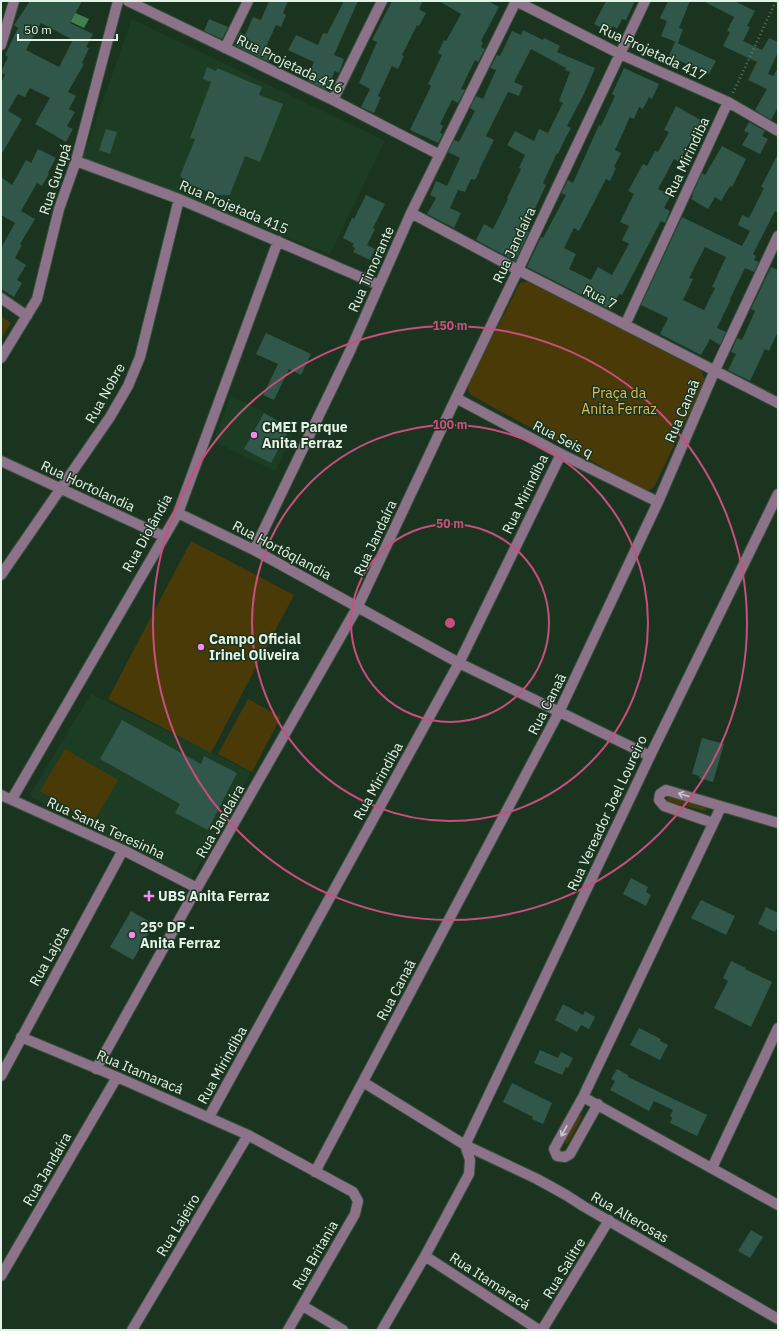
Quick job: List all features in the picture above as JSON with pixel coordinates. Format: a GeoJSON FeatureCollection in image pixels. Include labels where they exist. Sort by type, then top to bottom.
{"type":"FeatureCollection","features":[{"type":"Feature","properties":{"kind":"street"},"geometry":{"type":"LineString","coordinates":[[1,45],[14,1]]}},
{"type":"Feature","properties":{"kind":"street","name":"Rua Gurupá"},"geometry":{"type":"LineString","coordinates":[[1,358],[37,299],[59,209],[76,161],[118,1]]}},
{"type":"Feature","properties":{"kind":"street","name":"Rua Projetada 416"},"geometry":{"type":"LineString","coordinates":[[128,1],[333,100],[440,155]]}},
{"type":"Feature","properties":{"kind":"street"},"geometry":{"type":"LineString","coordinates":[[225,48],[248,1]]}},
{"type":"Feature","properties":{"kind":"street"},"geometry":{"type":"LineString","coordinates":[[333,100],[382,1]]}},
{"type":"Feature","properties":{"kind":"street","name":"Rua Projetada 417"},"geometry":{"type":"LineString","coordinates":[[516,1],[620,54],[728,102],[778,131]]}},
{"type":"Feature","properties":{"kind":"street","name":"Rua Timorante"},"geometry":{"type":"LineString","coordinates":[[254,550],[350,351],[411,213],[516,1]]}},
{"type":"Feature","properties":{"kind":"street","name":"Rua Jandaíra"},"geometry":{"type":"LineString","coordinates":[[96,1069],[197,888],[358,606],[645,1]]}},
{"type":"Feature","properties":{"kind":"street","name":"Rua Mirindiba"},"geometry":{"type":"LineString","coordinates":[[625,325],[728,102]]}},
{"type":"Feature","properties":{"kind":"street","name":"Rua Projetada 415"},"geometry":{"type":"LineString","coordinates":[[76,161],[179,199],[379,285]]}},
{"type":"Feature","properties":{"kind":"street","name":"Rua Nobre"},"geometry":{"type":"LineString","coordinates":[[1,575],[110,418],[128,386],[140,357],[179,199]]}},
{"type":"Feature","properties":{"kind":"street","name":"Rua 7"},"geometry":{"type":"LineString","coordinates":[[411,213],[518,270],[778,403]]}},
{"type":"Feature","properties":{"kind":"street","name":"Rua Canaã"},"geometry":{"type":"LineString","coordinates":[[315,1172],[559,712],[658,502],[715,370],[778,236]]}},
{"type":"Feature","properties":{"kind":"street","name":"Rua Diolândia"},"geometry":{"type":"LineString","coordinates":[[12,799],[163,536],[178,513],[278,241]]}},
{"type":"Feature","properties":{"kind":"street"},"geometry":{"type":"LineString","coordinates":[[1,298],[28,316]]}},
{"type":"Feature","properties":{"kind":"street","name":"Rua Seis q"},"geometry":{"type":"LineString","coordinates":[[456,398],[560,454],[658,502]]}},
{"type":"Feature","properties":{"kind":"street","name":"Rua Mirindiba"},"geometry":{"type":"LineString","coordinates":[[209,1117],[459,663],[560,454]]}},
{"type":"Feature","properties":{"kind":"street","name":"Rua Hortolandia"},"geometry":{"type":"LineString","coordinates":[[1,461],[163,536]]}},
{"type":"Feature","properties":{"kind":"street","name":"Rua Vereador Joel Loureiro"},"geometry":{"type":"LineString","coordinates":[[465,1145],[650,756],[778,494]]}},
{"type":"Feature","properties":{"kind":"street","name":"Rua Hortôqlandia"},"geometry":{"type":"LineString","coordinates":[[178,513],[254,550],[459,663],[650,756]]}},
{"type":"Feature","properties":{"kind":"street"},"geometry":{"type":"LineString","coordinates":[[714,823],[664,806],[659,800],[660,794],[666,790],[778,823]]}},
{"type":"Feature","properties":{"kind":"street","name":"Rua Santa Teresinha"},"geometry":{"type":"LineString","coordinates":[[1,795],[123,850],[197,888]]}},
{"type":"Feature","properties":{"kind":"street"},"geometry":{"type":"LineString","coordinates":[[598,1104],[570,1154],[562,1158],[557,1156],[554,1149],[583,1097],[721,807]]}},
{"type":"Feature","properties":{"kind":"street","name":"Rua Lajota"},"geometry":{"type":"LineString","coordinates":[[1,1076],[123,850]]}},
{"type":"Feature","properties":{"kind":"street"},"geometry":{"type":"LineString","coordinates":[[712,1168],[778,1028]]}},
{"type":"Feature","properties":{"kind":"street","name":"Rua Itamaracá"},"geometry":{"type":"LineString","coordinates":[[21,1037],[117,1077],[248,1135],[353,1192]]}},
{"type":"Feature","properties":{"kind":"street","name":"Rua Jandaíra"},"geometry":{"type":"LineString","coordinates":[[1,1276],[117,1077]]}},
{"type":"Feature","properties":{"kind":"street"},"geometry":{"type":"LineString","coordinates":[[363,1082],[465,1145],[470,1160],[469,1174],[425,1256],[382,1330]]}},
{"type":"Feature","properties":{"kind":"street"},"geometry":{"type":"LineString","coordinates":[[583,1097],[778,1205]]}},
{"type":"Feature","properties":{"kind":"street","name":"Rua Lajeiro"},"geometry":{"type":"LineString","coordinates":[[132,1330],[248,1135]]}},
{"type":"Feature","properties":{"kind":"street","name":"Rua Alterosas"},"geometry":{"type":"LineString","coordinates":[[465,1145],[537,1179],[566,1195],[778,1319]]}},
{"type":"Feature","properties":{"kind":"street","name":"Rua Britania"},"geometry":{"type":"LineString","coordinates":[[288,1330],[355,1214],[358,1201],[353,1192]]}},
{"type":"Feature","properties":{"kind":"street","name":"Rua Salitre"},"geometry":{"type":"LineString","coordinates":[[541,1330],[609,1220]]}},
{"type":"Feature","properties":{"kind":"street","name":"Rua Itamaracá"},"geometry":{"type":"LineString","coordinates":[[425,1256],[541,1330]]}},
{"type":"Feature","properties":{"kind":"street"},"geometry":{"type":"LineString","coordinates":[[303,1306],[343,1330]]}},
{"type":"Feature","properties":{"kind":"path"},"geometry":{"type":"LineString","coordinates":[[728,102],[776,1]]}},
{"type":"Feature","properties":{"kind":"shaded area"},"geometry":{"type":"Polygon","coordinates":[[[73,12],[89,19],[84,28],[69,21],[73,12]]]}},
{"type":"Feature","properties":{"kind":"shaded area"},"geometry":{"type":"Polygon","coordinates":[[[132,19],[385,141],[330,254],[82,159],[132,19]]]}},
{"type":"Feature","properties":{"kind":"shaded area","name":"CMEI Parque Anita Ferraz"},"geometry":{"type":"Polygon","coordinates":[[[231,396],[296,428],[275,471],[213,441],[231,396]]]}},
{"type":"Feature","properties":{"kind":"shaded area"},"geometry":{"type":"Polygon","coordinates":[[[91,694],[251,772],[191,879],[29,796],[91,694]]]}},
{"type":"Feature","properties":{"kind":"green space","name":"Praça da Anita Ferraz"},"geometry":{"type":"Polygon","coordinates":[[[528,281],[701,370],[705,381],[654,487],[650,490],[644,490],[471,395],[468,390],[468,384],[520,283],[528,281]]]}},
{"type":"Feature","properties":{"kind":"green space"},"geometry":{"type":"Polygon","coordinates":[[[1,316],[11,323],[1,339],[1,316]]]}},
{"type":"Feature","properties":{"kind":"green space","name":"Campo Oficial Irinel Oliveira"},"geometry":{"type":"Polygon","coordinates":[[[191,541],[294,595],[211,753],[108,699],[191,541]]]}},
{"type":"Feature","properties":{"kind":"green space"},"geometry":{"type":"Polygon","coordinates":[[[248,699],[281,717],[252,772],[218,754],[248,699]]]}},
{"type":"Feature","properties":{"kind":"green space"},"geometry":{"type":"Polygon","coordinates":[[[65,749],[118,780],[93,823],[40,791],[65,749]]]}},
{"type":"Feature","properties":{"kind":"green space"},"geometry":{"type":"Polygon","coordinates":[[[669,796],[706,807],[706,810],[667,801],[667,797],[669,796]]]}},
{"type":"Feature","properties":{"kind":"green space"},"geometry":{"type":"Polygon","coordinates":[[[578,1115],[581,1115],[582,1117],[567,1144],[564,1141],[578,1115]]]}},
{"type":"Feature","properties":{"kind":"building"},"geometry":{"type":"Polygon","coordinates":[[[30,1],[82,1],[70,23],[93,34],[86,47],[89,48],[82,63],[84,64],[68,92],[76,96],[69,109],[75,112],[67,126],[73,129],[66,142],[35,124],[50,98],[30,88],[25,97],[18,94],[8,111],[22,119],[1,155],[1,83],[5,75],[1,72],[8,57],[5,55],[18,28],[14,25],[30,1]],[[41,23],[26,50],[59,67],[73,40],[41,23]]]}},
{"type":"Feature","properties":{"kind":"building"},"geometry":{"type":"Polygon","coordinates":[[[269,1],[288,1],[283,13],[286,15],[281,27],[276,25],[265,49],[273,53],[269,62],[234,45],[240,32],[245,35],[253,17],[261,20],[269,1]]]}},
{"type":"Feature","properties":{"kind":"building"},"geometry":{"type":"Polygon","coordinates":[[[344,1],[358,1],[334,55],[344,59],[339,73],[335,71],[326,90],[308,81],[310,77],[308,76],[314,62],[288,50],[296,35],[318,45],[323,33],[327,34],[344,1]]]}},
{"type":"Feature","properties":{"kind":"building"},"geometry":{"type":"Polygon","coordinates":[[[392,1],[423,1],[419,9],[426,13],[419,26],[417,25],[402,55],[404,56],[398,69],[392,66],[378,96],[381,97],[374,113],[361,107],[370,89],[359,83],[377,42],[372,40],[392,1]]]}},
{"type":"Feature","properties":{"kind":"building"},"geometry":{"type":"Polygon","coordinates":[[[439,1],[488,1],[499,7],[481,41],[483,43],[481,47],[485,49],[478,62],[475,60],[461,89],[465,90],[458,103],[452,100],[440,124],[443,126],[440,133],[443,134],[438,143],[410,130],[431,86],[428,84],[442,55],[438,53],[444,40],[446,41],[461,14],[439,1]]]}},
{"type":"Feature","properties":{"kind":"building"},"geometry":{"type":"Polygon","coordinates":[[[606,1],[635,1],[626,20],[622,19],[617,29],[613,26],[609,32],[594,24],[606,1]]]}},
{"type":"Feature","properties":{"kind":"building"},"geometry":{"type":"Polygon","coordinates":[[[668,1],[690,1],[679,28],[683,29],[678,43],[661,36],[667,21],[660,18],[668,1]]]}},
{"type":"Feature","properties":{"kind":"building"},"geometry":{"type":"Polygon","coordinates":[[[703,1],[734,1],[755,11],[747,26],[750,27],[743,41],[762,50],[769,38],[778,42],[778,52],[768,74],[773,76],[778,68],[778,107],[771,120],[755,110],[767,89],[748,80],[757,62],[723,46],[730,32],[727,31],[734,17],[703,1]]]}},
{"type":"Feature","properties":{"kind":"building"},"geometry":{"type":"Polygon","coordinates":[[[209,19],[228,27],[222,39],[204,31],[209,19]]]}},
{"type":"Feature","properties":{"kind":"building"},"geometry":{"type":"Polygon","coordinates":[[[523,30],[543,40],[544,38],[560,46],[557,52],[595,68],[584,94],[567,126],[571,128],[543,183],[546,185],[525,230],[529,232],[515,261],[476,240],[484,224],[493,229],[521,169],[519,168],[525,155],[507,145],[515,131],[534,141],[539,129],[548,133],[563,103],[559,101],[570,72],[565,70],[566,68],[531,49],[514,82],[523,86],[519,96],[508,92],[486,136],[494,140],[475,180],[471,179],[465,192],[458,190],[450,208],[461,213],[454,228],[427,214],[436,198],[430,195],[436,181],[447,186],[460,158],[448,152],[454,140],[459,142],[475,111],[470,108],[476,96],[483,99],[496,70],[490,68],[497,55],[500,56],[512,31],[521,35],[523,30]]]}},
{"type":"Feature","properties":{"kind":"building"},"geometry":{"type":"Polygon","coordinates":[[[675,42],[716,61],[709,74],[669,56],[675,42]]]}},
{"type":"Feature","properties":{"kind":"building"},"geometry":{"type":"Polygon","coordinates":[[[207,67],[216,71],[217,68],[262,87],[259,95],[283,104],[260,162],[245,156],[230,195],[217,195],[189,184],[180,176],[195,139],[190,138],[211,82],[203,79],[207,67]]]}},
{"type":"Feature","properties":{"kind":"building"},"geometry":{"type":"Polygon","coordinates":[[[624,68],[659,84],[652,99],[649,97],[643,109],[639,107],[634,119],[630,117],[615,150],[621,153],[614,167],[616,168],[610,181],[606,179],[579,231],[574,228],[564,248],[576,254],[569,269],[591,280],[598,267],[612,275],[629,244],[622,240],[629,226],[620,222],[634,194],[628,191],[643,164],[647,166],[655,151],[658,152],[669,132],[664,130],[676,106],[704,122],[696,135],[694,134],[679,162],[674,159],[658,189],[671,195],[664,208],[670,211],[665,223],[661,221],[622,295],[619,294],[611,310],[527,267],[541,237],[543,238],[566,195],[561,193],[568,180],[573,183],[599,125],[601,126],[615,96],[612,94],[624,68]]]}},
{"type":"Feature","properties":{"kind":"building"},"geometry":{"type":"Polygon","coordinates":[[[749,122],[765,131],[762,136],[768,139],[760,154],[742,145],[749,133],[744,131],[749,122]]]}},
{"type":"Feature","properties":{"kind":"building"},"geometry":{"type":"Polygon","coordinates":[[[106,129],[117,132],[110,154],[99,150],[106,129]]]}},
{"type":"Feature","properties":{"kind":"building"},"geometry":{"type":"Polygon","coordinates":[[[722,146],[746,159],[732,187],[730,186],[721,201],[715,197],[708,209],[691,199],[702,173],[705,175],[722,146]]]}},
{"type":"Feature","properties":{"kind":"building"},"geometry":{"type":"Polygon","coordinates":[[[38,149],[56,158],[42,186],[37,183],[21,211],[35,219],[20,244],[22,245],[15,258],[26,265],[17,280],[22,283],[14,297],[1,289],[1,248],[15,223],[1,215],[1,177],[12,185],[26,160],[31,163],[38,149]]]}},
{"type":"Feature","properties":{"kind":"building"},"geometry":{"type":"Polygon","coordinates":[[[778,154],[778,213],[775,211],[753,254],[756,256],[754,260],[759,262],[754,272],[745,268],[717,328],[726,332],[720,345],[710,339],[701,355],[660,334],[668,318],[641,305],[682,217],[742,246],[750,231],[738,225],[742,215],[749,218],[764,188],[761,187],[778,154]],[[705,247],[689,278],[693,279],[683,300],[704,310],[715,288],[712,287],[726,257],[705,247]]]}},
{"type":"Feature","properties":{"kind":"building"},"geometry":{"type":"Polygon","coordinates":[[[366,195],[385,204],[373,228],[375,229],[367,245],[375,249],[370,260],[353,252],[355,248],[352,246],[354,244],[343,238],[352,218],[354,219],[366,195]]]}},
{"type":"Feature","properties":{"kind":"building"},"geometry":{"type":"Polygon","coordinates":[[[771,267],[778,270],[778,331],[769,351],[765,349],[750,381],[728,370],[736,354],[731,352],[737,338],[742,340],[755,311],[751,309],[771,267]]]}},
{"type":"Feature","properties":{"kind":"building"},"geometry":{"type":"Polygon","coordinates":[[[266,333],[311,354],[301,375],[289,369],[274,400],[263,395],[278,364],[256,354],[266,333]]]}},
{"type":"Feature","properties":{"kind":"building"},"geometry":{"type":"Polygon","coordinates":[[[264,413],[290,428],[271,463],[244,449],[264,413]]]}},
{"type":"Feature","properties":{"kind":"building"},"geometry":{"type":"Polygon","coordinates":[[[122,720],[201,764],[204,756],[237,773],[208,830],[175,813],[180,804],[100,759],[122,720]]]}},
{"type":"Feature","properties":{"kind":"building"},"geometry":{"type":"Polygon","coordinates":[[[702,738],[724,744],[713,782],[699,778],[699,776],[692,774],[702,738]]]}},
{"type":"Feature","properties":{"kind":"building"},"geometry":{"type":"Polygon","coordinates":[[[631,878],[648,887],[646,892],[651,895],[646,906],[623,894],[631,878]]]}},
{"type":"Feature","properties":{"kind":"building"},"geometry":{"type":"Polygon","coordinates":[[[701,900],[735,916],[726,935],[691,918],[701,900]]]}},
{"type":"Feature","properties":{"kind":"building"},"geometry":{"type":"Polygon","coordinates":[[[766,907],[778,913],[778,926],[775,932],[758,924],[766,907]]]}},
{"type":"Feature","properties":{"kind":"building","name":"25° DP - Anita Ferraz"},"geometry":{"type":"Polygon","coordinates":[[[131,911],[154,924],[133,960],[110,947],[131,911]]]}},
{"type":"Feature","properties":{"kind":"building"},"geometry":{"type":"Polygon","coordinates":[[[731,961],[772,982],[751,1027],[714,1008],[728,981],[723,978],[731,961]]]}},
{"type":"Feature","properties":{"kind":"building"},"geometry":{"type":"Polygon","coordinates":[[[563,1004],[583,1015],[585,1011],[595,1017],[589,1029],[581,1025],[577,1032],[555,1020],[563,1004]]]}},
{"type":"Feature","properties":{"kind":"building"},"geometry":{"type":"Polygon","coordinates":[[[639,1028],[661,1039],[660,1041],[668,1045],[660,1060],[630,1045],[639,1028]]]}},
{"type":"Feature","properties":{"kind":"building"},"geometry":{"type":"Polygon","coordinates":[[[540,1050],[558,1058],[561,1052],[573,1058],[568,1068],[566,1067],[562,1075],[534,1063],[540,1050]]]}},
{"type":"Feature","properties":{"kind":"building"},"geometry":{"type":"Polygon","coordinates":[[[617,1069],[628,1075],[628,1077],[707,1115],[697,1136],[670,1123],[672,1118],[670,1116],[673,1110],[654,1101],[649,1111],[610,1090],[615,1081],[611,1079],[617,1069]]]}},
{"type":"Feature","properties":{"kind":"building"},"geometry":{"type":"Polygon","coordinates":[[[512,1083],[552,1103],[543,1124],[532,1119],[533,1117],[503,1102],[512,1083]]]}},
{"type":"Feature","properties":{"kind":"building"},"geometry":{"type":"Polygon","coordinates":[[[751,1230],[763,1237],[750,1258],[738,1251],[751,1230]]]}},
{"type":"Feature","properties":{"kind":"place","name":"CMEI Parque Anita Ferraz"},"geometry":{"type":"Point","coordinates":[254,435]}},
{"type":"Feature","properties":{"kind":"place","name":"Campo Oficial Irinel Oliveira"},"geometry":{"type":"Point","coordinates":[201,647]}},
{"type":"Feature","properties":{"kind":"place","name":"UBS Anita Ferraz"},"geometry":{"type":"Point","coordinates":[149,896]}},
{"type":"Feature","properties":{"kind":"place","name":"25° DP - Anita Ferraz"},"geometry":{"type":"Point","coordinates":[132,935]}}]}
